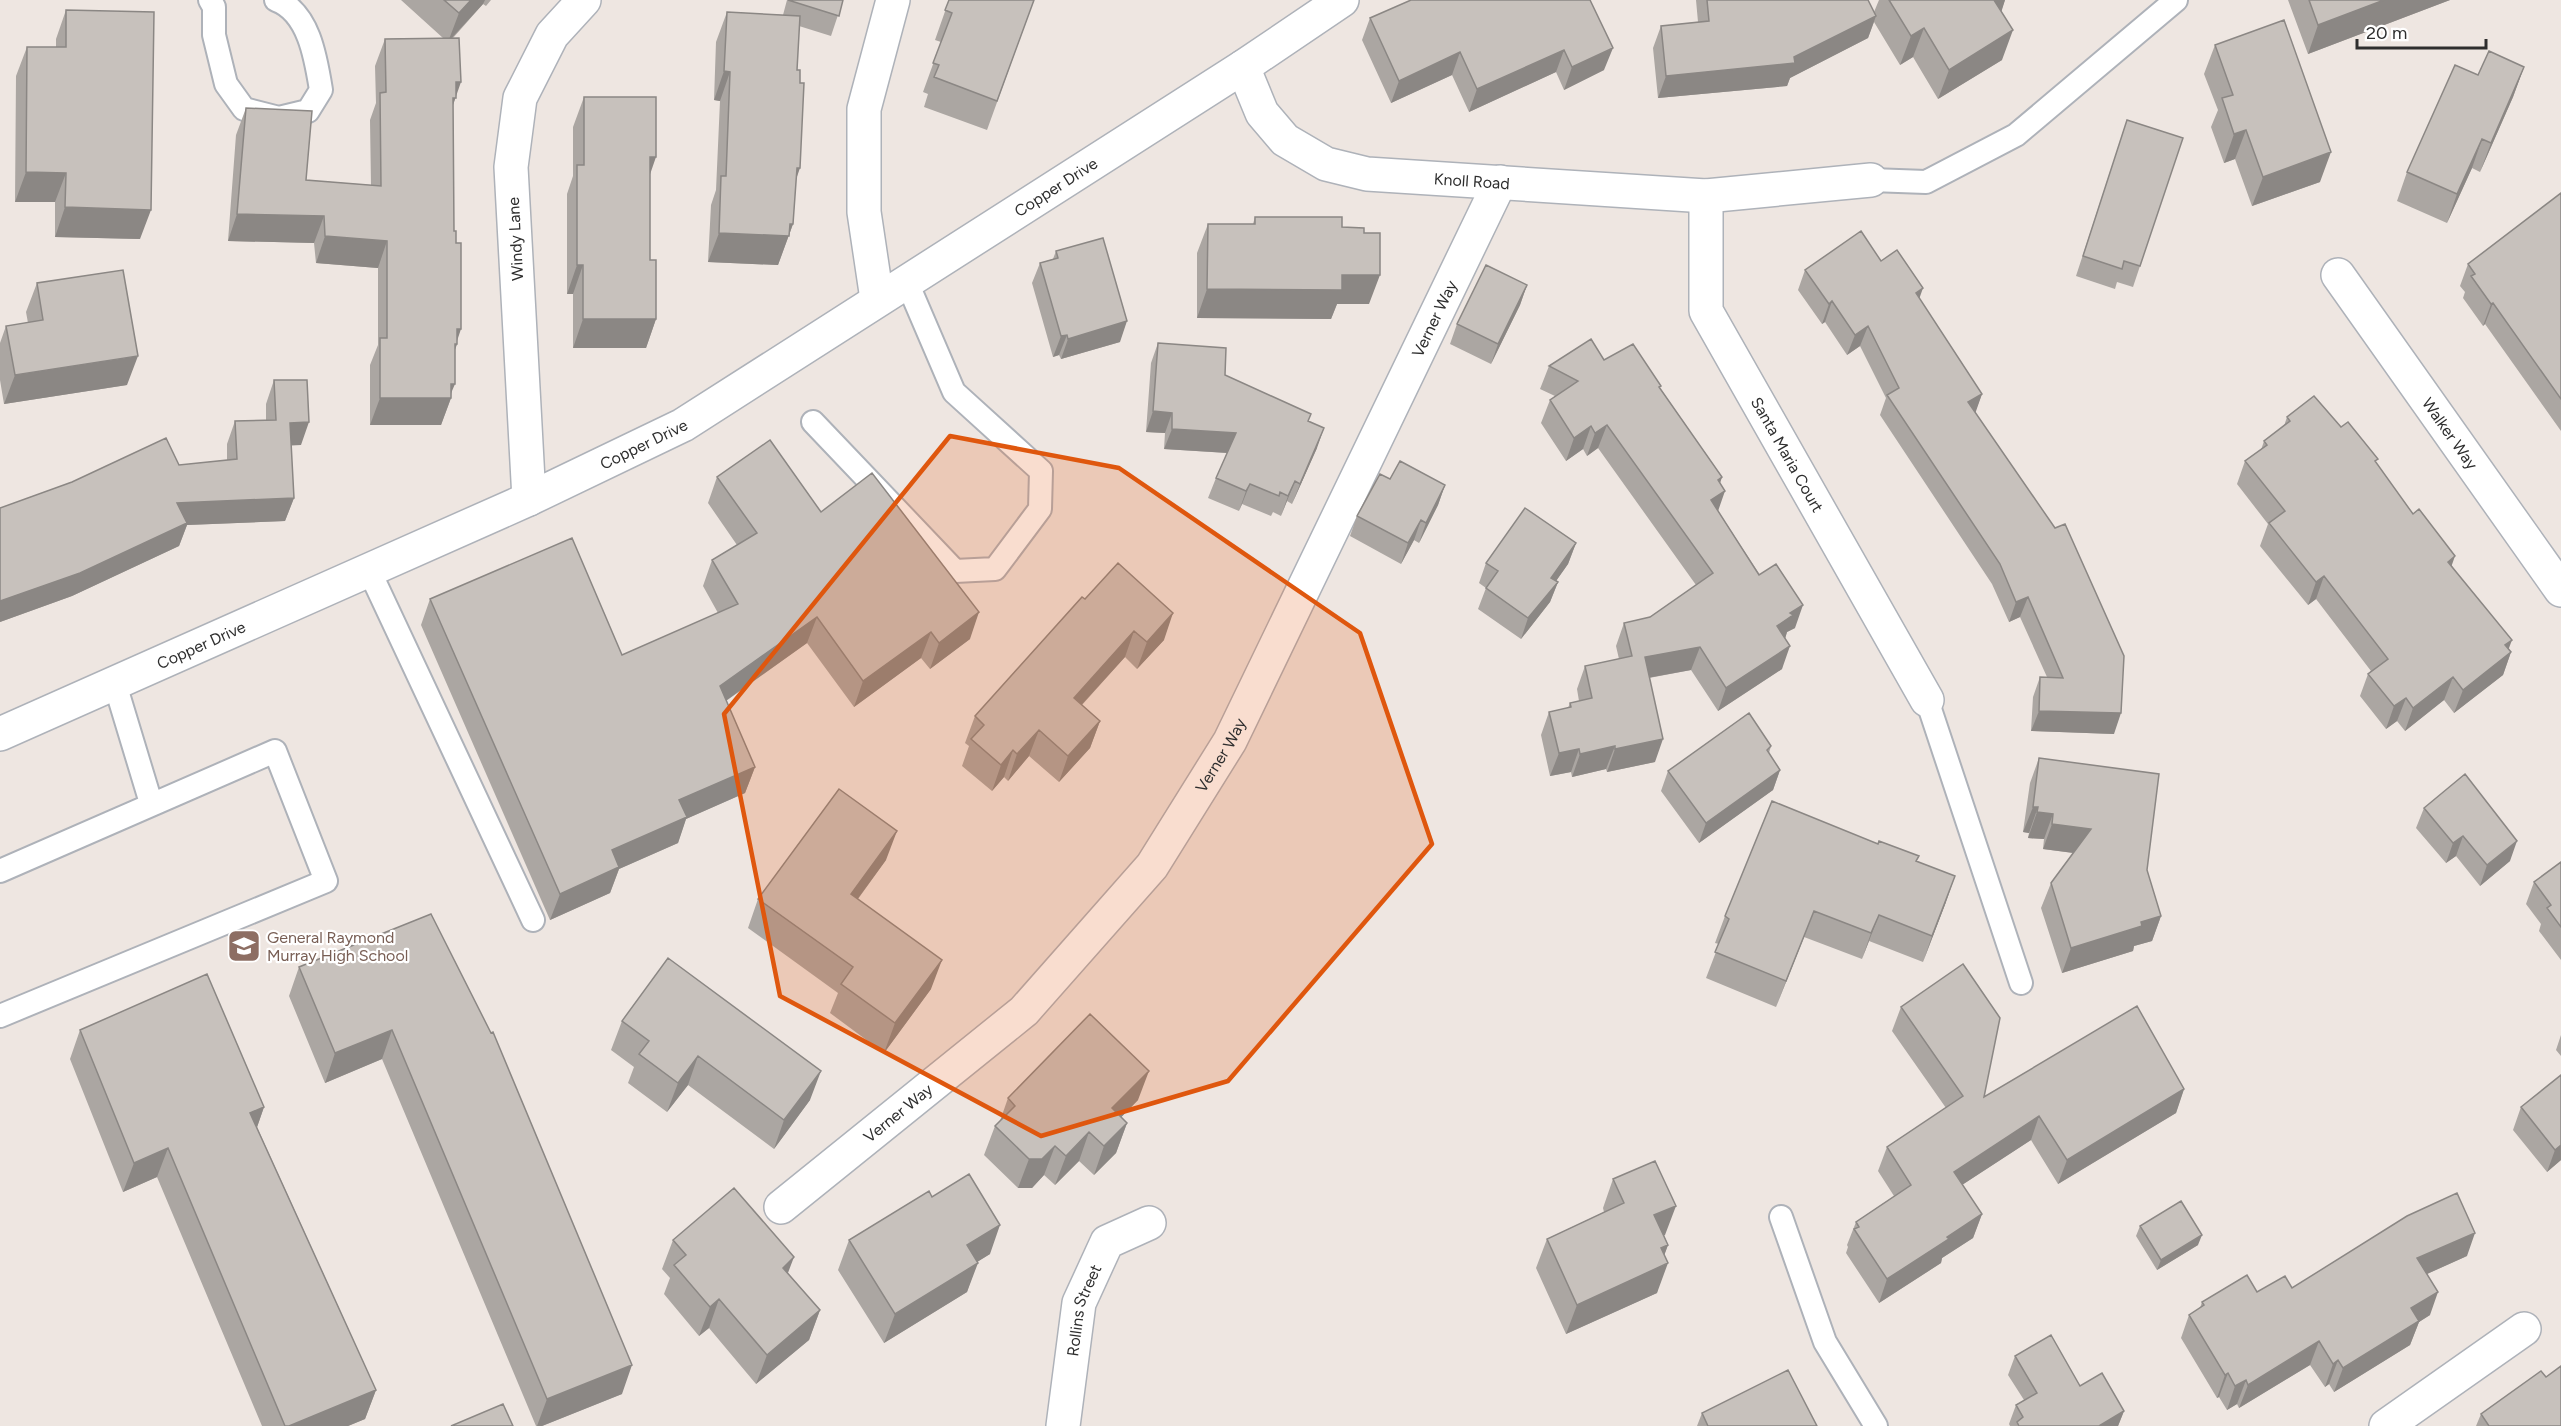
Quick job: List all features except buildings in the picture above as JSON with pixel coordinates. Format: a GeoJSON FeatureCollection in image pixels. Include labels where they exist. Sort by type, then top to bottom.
{"type":"FeatureCollection","features":[{"type":"Feature","properties":{"kind":"street","name":"Windy Lane"},"geometry":{"type":"LineString","coordinates":[[529,499],[511,167],[520,98],[552,35],[584,0]]}},
{"type":"Feature","properties":{"kind":"street"},"geometry":{"type":"LineString","coordinates":[[877,299],[864,212],[864,109],[893,0]]}},
{"type":"Feature","properties":{"kind":"street"},"geometry":{"type":"LineString","coordinates":[[1243,67],[1342,0]]}},
{"type":"Feature","properties":{"kind":"street","name":"Copper Drive"},"geometry":{"type":"LineString","coordinates":[[0,734],[529,499],[683,425],[906,280],[1243,67]]}},
{"type":"Feature","properties":{"kind":"street","name":"Knoll Road"},"geometry":{"type":"LineString","coordinates":[[1243,67],[1262,113],[1285,140],[1326,165],[1367,174],[1706,196],[1871,180]]}},
{"type":"Feature","properties":{"kind":"street","name":"Verner Way"},"geometry":{"type":"LineString","coordinates":[[781,1207],[1024,1011],[1152,866],[1230,741],[1500,182]]}},
{"type":"Feature","properties":{"kind":"street","name":"Santa Maria Court"},"geometry":{"type":"LineString","coordinates":[[1706,196],[1706,311],[1927,700]]}},
{"type":"Feature","properties":{"kind":"street","name":"Walker Way"},"geometry":{"type":"LineString","coordinates":[[2338,275],[2561,590]]}},
{"type":"Feature","properties":{"kind":"street","name":"Rollins Street"},"geometry":{"type":"LineString","coordinates":[[1063,1426],[1079,1303],[1107,1242],[1149,1223]]}},
{"type":"Feature","properties":{"kind":"street"},"geometry":{"type":"LineString","coordinates":[[2386,1426],[2524,1329]]}},
{"type":"Feature","properties":{"kind":"lane"},"geometry":{"type":"LineString","coordinates":[[210,0],[214,7],[214,34],[226,84],[244,109],[279,118],[308,111],[321,90],[316,57],[306,30],[284,3],[276,0]]}},
{"type":"Feature","properties":{"kind":"lane"},"geometry":{"type":"LineString","coordinates":[[1871,180],[1926,182],[2016,135],[2176,0]]}},
{"type":"Feature","properties":{"kind":"lane"},"geometry":{"type":"LineString","coordinates":[[813,422],[955,571],[994,569],[1040,509],[1041,471],[954,392],[906,280]]}},
{"type":"Feature","properties":{"kind":"lane"},"geometry":{"type":"LineString","coordinates":[[369,570],[533,920]]}},
{"type":"Feature","properties":{"kind":"lane"},"geometry":{"type":"LineString","coordinates":[[115,684],[151,803]]}},
{"type":"Feature","properties":{"kind":"lane"},"geometry":{"type":"LineString","coordinates":[[1927,700],[2021,983]]}},
{"type":"Feature","properties":{"kind":"lane"},"geometry":{"type":"LineString","coordinates":[[0,871],[151,803],[275,751],[326,881],[0,1016]]}},
{"type":"Feature","properties":{"kind":"lane"},"geometry":{"type":"LineString","coordinates":[[1781,1217],[1825,1342],[1876,1426]]}},
{"type":"Feature","properties":{"kind":"highlighted area"},"geometry":{"type":"Polygon","coordinates":[[[950,436],[1119,468],[1360,633],[1432,844],[1228,1081],[1041,1136],[780,996],[724,714],[950,436]]]}},
{"type":"Feature","properties":{"kind":"place","name":"General Raymond Murray High School"},"geometry":{"type":"Point","coordinates":[244,946]}}]}
